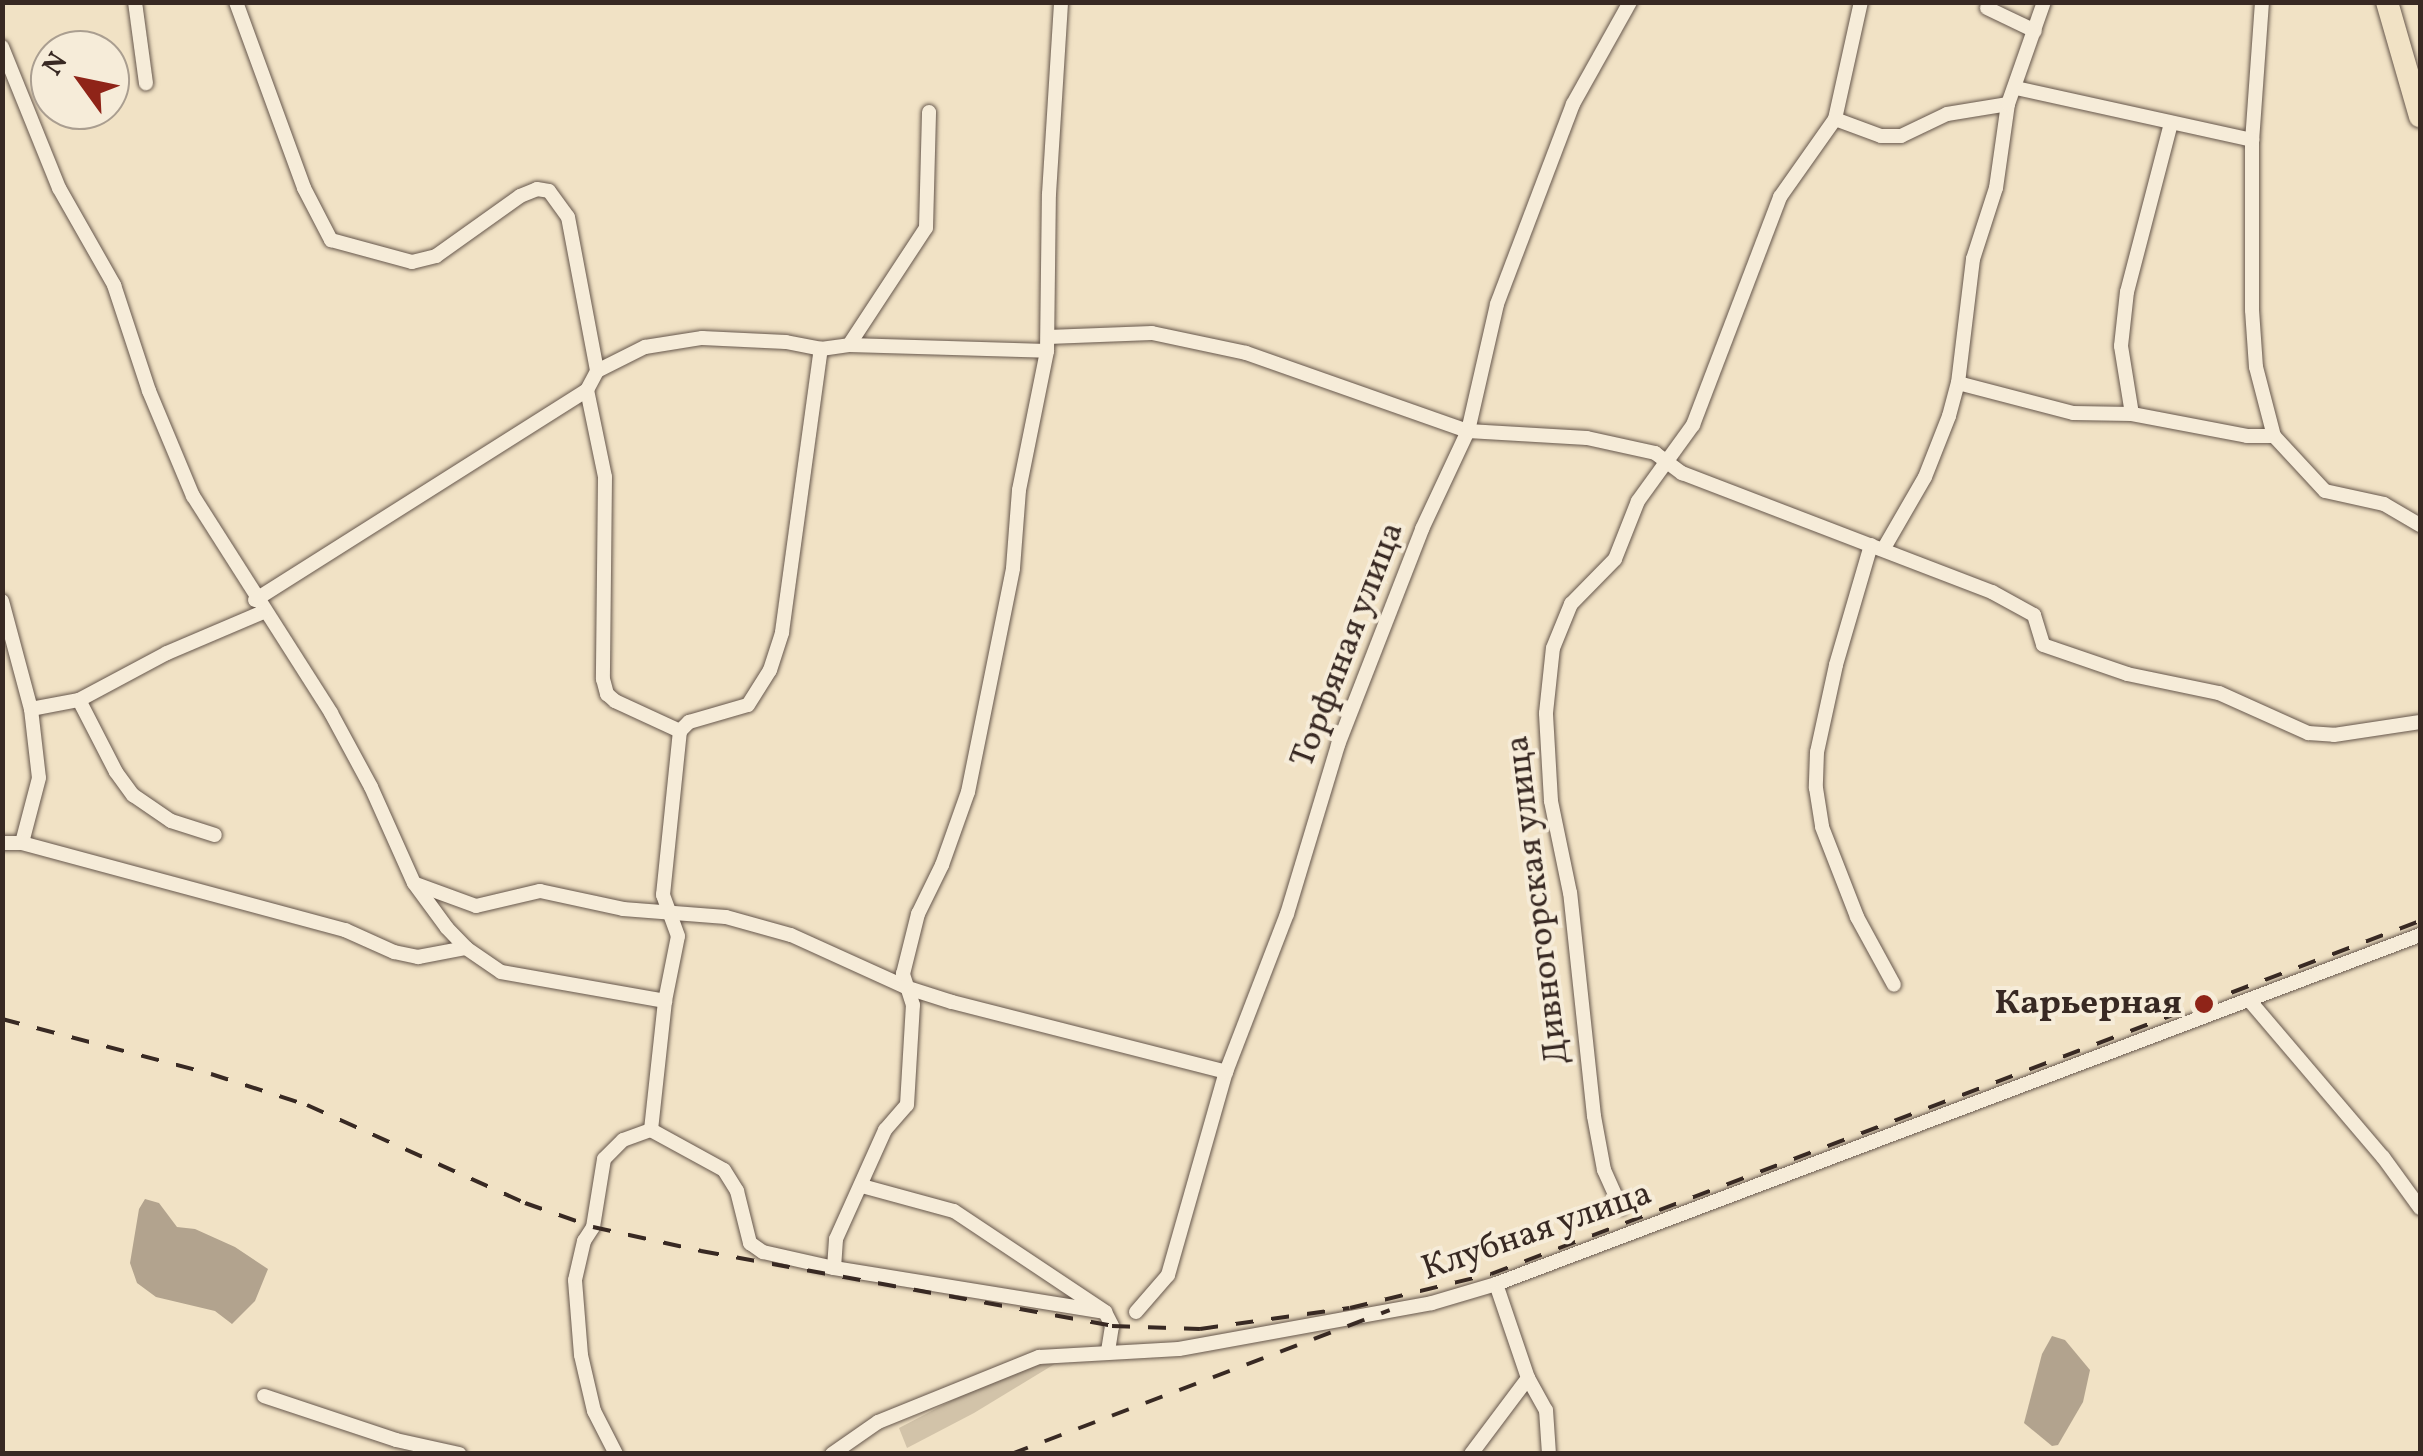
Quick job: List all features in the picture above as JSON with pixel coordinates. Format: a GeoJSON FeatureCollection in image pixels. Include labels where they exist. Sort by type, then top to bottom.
{"type":"FeatureCollection","features":[{"type":"Feature","properties":{"kind":"main road"},"geometry":{"type":"LineString","coordinates":[[2387,2],[2420,116]]}},
{"type":"Feature","properties":{"kind":"street"},"geometry":{"type":"LineString","coordinates":[[135,2],[146,84]]}},
{"type":"Feature","properties":{"kind":"street"},"geometry":{"type":"LineString","coordinates":[[236,2],[304,188],[332,240],[386,258],[412,262],[436,256],[520,196],[537,189],[549,191],[568,218],[597,371]]}},
{"type":"Feature","properties":{"kind":"street"},"geometry":{"type":"LineString","coordinates":[[834,1268],[836,1239],[884,1130],[906,1105],[913,1004],[903,974],[918,914],[942,865],[972,775],[1013,568],[1020,490],[1048,344],[1050,194],[1061,2]]}},
{"type":"Feature","properties":{"kind":"street","name":"Торфяная улица"},"geometry":{"type":"LineString","coordinates":[[1136,1312],[1168,1275],[1226,1072],[1287,914],[1338,745],[1375,644],[1468,431],[1497,304],[1573,104],[1630,2]]}},
{"type":"Feature","properties":{"kind":"street","name":"Дивногорская улица"},"geometry":{"type":"LineString","coordinates":[[1620,1208],[1604,1170],[1594,1116],[1570,893],[1551,802],[1546,713],[1553,648],[1560,622],[1571,604],[1615,558],[1638,500],[1693,425],[1780,198],[1835,119],[1861,2]]}},
{"type":"Feature","properties":{"kind":"street"},"geometry":{"type":"LineString","coordinates":[[1894,985],[1857,917],[1822,827],[1816,788],[1817,752],[1832,682],[1877,547],[1925,476],[1958,383],[1968,289],[1996,188],[2008,104],[2044,2]]}},
{"type":"Feature","properties":{"kind":"street"},"geometry":{"type":"LineString","coordinates":[[2262,2],[2252,140],[2253,329],[2256,368],[2274,436],[2324,491],[2384,504],[2420,525]]}},
{"type":"Feature","properties":{"kind":"street"},"geometry":{"type":"LineString","coordinates":[[1987,8],[2035,31]]}},
{"type":"Feature","properties":{"kind":"street"},"geometry":{"type":"LineString","coordinates":[[2,48],[59,188],[114,285],[149,390],[194,496],[259,606],[330,713],[371,787],[414,883],[466,948],[501,972],[665,1001]]}},
{"type":"Feature","properties":{"kind":"street"},"geometry":{"type":"LineString","coordinates":[[2016,88],[2064,95],[2171,124],[2252,140]]}},
{"type":"Feature","properties":{"kind":"street"},"geometry":{"type":"LineString","coordinates":[[1835,119],[1881,136],[1901,136],[1947,114],[2008,104]]}},
{"type":"Feature","properties":{"kind":"street"},"geometry":{"type":"LineString","coordinates":[[849,345],[926,228],[929,112]]}},
{"type":"Feature","properties":{"kind":"street"},"geometry":{"type":"LineString","coordinates":[[2132,414],[2121,346],[2127,292],[2171,124]]}},
{"type":"Feature","properties":{"kind":"street"},"geometry":{"type":"LineString","coordinates":[[31,708],[80,700],[259,606],[587,390],[597,371],[645,348],[676,340],[786,342],[821,348],[1048,344],[1152,333],[1246,353],[1468,431],[1587,438],[1654,453],[1682,472],[1992,592],[2034,616],[2044,644],[2127,674],[2218,692],[2308,733],[2334,735],[2420,722]]}},
{"type":"Feature","properties":{"kind":"street"},"geometry":{"type":"LineString","coordinates":[[651,1130],[665,1001],[678,936],[662,895],[680,730],[688,722],[748,705],[770,670],[782,632],[821,348]]}},
{"type":"Feature","properties":{"kind":"street"},"geometry":{"type":"LineString","coordinates":[[1958,383],[2073,412],[2132,414],[2248,436],[2274,436]]}},
{"type":"Feature","properties":{"kind":"street"},"geometry":{"type":"LineString","coordinates":[[587,390],[605,477],[603,680],[615,701],[680,730]]}},
{"type":"Feature","properties":{"kind":"street"},"geometry":{"type":"LineString","coordinates":[[2,602],[31,708],[39,778],[22,843]]}},
{"type":"Feature","properties":{"kind":"street"},"geometry":{"type":"LineString","coordinates":[[80,700],[116,772],[133,795],[170,820],[215,835]]}},
{"type":"Feature","properties":{"kind":"street"},"geometry":{"type":"LineString","coordinates":[[2,843],[22,843],[346,930],[394,952],[418,957],[466,948]]}},
{"type":"Feature","properties":{"kind":"street"},"geometry":{"type":"LineString","coordinates":[[414,883],[476,906],[540,891],[589,904],[726,917],[791,935],[908,988],[1226,1072]]}},
{"type":"Feature","properties":{"kind":"street","name":"Клубная улица"},"geometry":{"type":"LineString","coordinates":[[832,1454],[878,1422],[1038,1357],[1179,1349],[1432,1303],[1496,1284],[2420,935]]}},
{"type":"Feature","properties":{"kind":"street"},"geometry":{"type":"LineString","coordinates":[[2250,1001],[2383,1156],[2420,1208]]}},
{"type":"Feature","properties":{"kind":"street"},"geometry":{"type":"LineString","coordinates":[[616,1454],[594,1411],[581,1355],[575,1280],[611,1148],[651,1130]]}},
{"type":"Feature","properties":{"kind":"street"},"geometry":{"type":"LineString","coordinates":[[651,1130],[724,1170],[737,1190],[750,1242],[763,1252],[834,1268],[1105,1312]]}},
{"type":"Feature","properties":{"kind":"street"},"geometry":{"type":"LineString","coordinates":[[862,1186],[954,1211],[1105,1312],[1112,1326],[1108,1352]]}},
{"type":"Feature","properties":{"kind":"street"},"geometry":{"type":"LineString","coordinates":[[1496,1284],[1528,1378],[1546,1410],[1549,1454]]}},
{"type":"Feature","properties":{"kind":"street"},"geometry":{"type":"LineString","coordinates":[[1471,1454],[1528,1378]]}},
{"type":"Feature","properties":{"kind":"street"},"geometry":{"type":"LineString","coordinates":[[264,1396],[396,1440],[459,1454]]}},
{"type":"Feature","properties":{"kind":"shaded area"},"geometry":{"type":"Polygon","coordinates":[[[145,1199],[159,1203],[177,1227],[195,1229],[235,1247],[268,1269],[255,1301],[232,1324],[215,1311],[156,1297],[137,1283],[130,1263],[139,1209],[145,1199]]]}},
{"type":"Feature","properties":{"kind":"shaded area"},"geometry":{"type":"Polygon","coordinates":[[[2052,1336],[2065,1340],[2090,1370],[2083,1402],[2058,1445],[2052,1446],[2024,1423],[2042,1354],[2052,1336]]]}},
{"type":"Feature","properties":{"kind":"shaded area"},"geometry":{"type":"Polygon","coordinates":[[[1058,1362],[907,1448],[899,1428],[970,1391],[1032,1366],[1058,1362]]]}},
{"type":"Feature","properties":{"kind":"railway"},"geometry":{"type":"LineString","coordinates":[[2,1019],[211,1074],[307,1105],[525,1203],[593,1227],[701,1251],[1112,1326],[1200,1329],[1350,1308],[1491,1274],[2420,921]]}},
{"type":"Feature","properties":{"kind":"railway"},"geometry":{"type":"LineString","coordinates":[[1011,1454],[1390,1310]]}},
{"type":"Feature","properties":{"kind":"place","name":"Карьерная"},"geometry":{"type":"Point","coordinates":[2204,1004]}}]}
